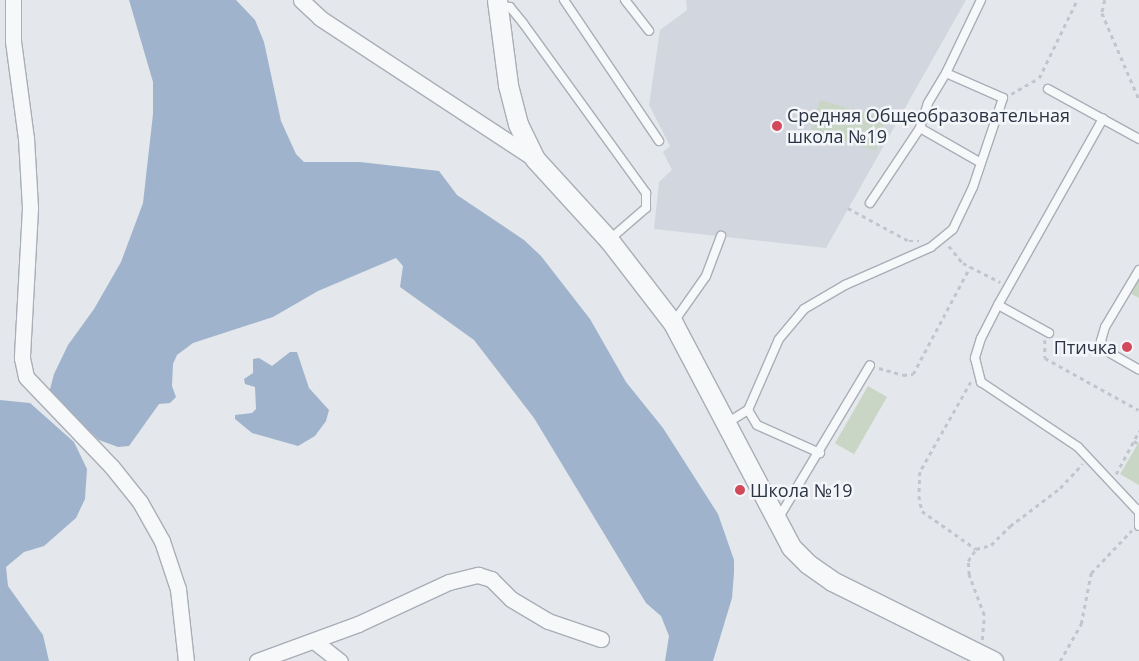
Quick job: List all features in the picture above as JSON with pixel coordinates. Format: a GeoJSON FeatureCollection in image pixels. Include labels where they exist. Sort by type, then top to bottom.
{"type":"FeatureCollection","features":[{"type":"Feature","properties":{"kind":"street"},"geometry":{"type":"LineString","coordinates":[[13,0],[13,41],[26,138],[30,208],[22,358],[26,377],[112,467],[140,502],[158,533],[178,589],[186,661]]}},
{"type":"Feature","properties":{"kind":"street"},"geometry":{"type":"LineString","coordinates":[[301,0],[320,18],[535,160],[609,240],[673,322],[728,423],[791,547],[808,564],[832,581],[986,657]]}},
{"type":"Feature","properties":{"kind":"street"},"geometry":{"type":"LineString","coordinates":[[503,3],[508,85],[518,124],[535,160]]}},
{"type":"Feature","properties":{"kind":"street"},"geometry":{"type":"LineString","coordinates":[[258,661],[314,641],[449,582],[478,575],[491,579],[511,599],[548,621],[601,639]]}},
{"type":"Feature","properties":{"kind":"street"},"geometry":{"type":"LineString","coordinates":[[314,641],[340,661]]}},
{"type":"Feature","properties":{"kind":"lane"},"geometry":{"type":"LineString","coordinates":[[564,0],[659,141]]}},
{"type":"Feature","properties":{"kind":"lane"},"geometry":{"type":"LineString","coordinates":[[625,0],[649,31]]}},
{"type":"Feature","properties":{"kind":"lane"},"geometry":{"type":"LineString","coordinates":[[870,203],[920,128],[928,103],[946,73],[981,0]]}},
{"type":"Feature","properties":{"kind":"lane"},"geometry":{"type":"LineString","coordinates":[[503,3],[646,193],[646,208],[609,240]]}},
{"type":"Feature","properties":{"kind":"lane"},"geometry":{"type":"LineString","coordinates":[[728,423],[748,410],[779,339],[804,309],[845,285],[932,247],[953,229],[981,163],[1003,98],[946,73]]}},
{"type":"Feature","properties":{"kind":"lane"},"geometry":{"type":"LineString","coordinates":[[1048,89],[1139,139]]}},
{"type":"Feature","properties":{"kind":"lane"},"geometry":{"type":"LineString","coordinates":[[1103,119],[998,305],[981,338],[975,358],[980,382],[1078,447],[1139,510],[1139,525]]}},
{"type":"Feature","properties":{"kind":"lane"},"geometry":{"type":"LineString","coordinates":[[920,128],[981,163]]}},
{"type":"Feature","properties":{"kind":"lane"},"geometry":{"type":"LineString","coordinates":[[673,322],[706,276],[721,236]]}},
{"type":"Feature","properties":{"kind":"lane"},"geometry":{"type":"LineString","coordinates":[[1139,270],[1105,327],[1101,341],[1105,350],[1139,370]]}},
{"type":"Feature","properties":{"kind":"lane"},"geometry":{"type":"LineString","coordinates":[[998,305],[1049,333]]}},
{"type":"Feature","properties":{"kind":"lane"},"geometry":{"type":"LineString","coordinates":[[777,521],[820,453],[870,365]]}},
{"type":"Feature","properties":{"kind":"lane"},"geometry":{"type":"LineString","coordinates":[[748,410],[757,425],[820,453]]}},
{"type":"Feature","properties":{"kind":"path"},"geometry":{"type":"LineString","coordinates":[[1003,98],[1039,78],[1077,0]]}},
{"type":"Feature","properties":{"kind":"path"},"geometry":{"type":"LineString","coordinates":[[1105,0],[1102,13],[1139,99]]}},
{"type":"Feature","properties":{"kind":"path"},"geometry":{"type":"LineString","coordinates":[[870,365],[903,375],[913,374],[970,267]]}},
{"type":"Feature","properties":{"kind":"path"},"geometry":{"type":"LineString","coordinates":[[1049,333],[1044,342],[1045,358],[1139,410]]}},
{"type":"Feature","properties":{"kind":"path"},"geometry":{"type":"LineString","coordinates":[[976,549],[922,511],[919,496],[920,472],[978,370]]}},
{"type":"Feature","properties":{"kind":"path"},"geometry":{"type":"LineString","coordinates":[[1111,482],[1139,431]]}},
{"type":"Feature","properties":{"kind":"path"},"geometry":{"type":"LineString","coordinates":[[1134,441],[1139,444]]}},
{"type":"Feature","properties":{"kind":"path"},"geometry":{"type":"LineString","coordinates":[[986,657],[984,615],[969,575],[968,561],[976,549],[991,545],[1089,459]]}},
{"type":"Feature","properties":{"kind":"path"},"geometry":{"type":"LineString","coordinates":[[1060,661],[1081,624],[1091,573],[1139,525]]}},
{"type":"Feature","properties":{"kind":"shaded area","name":"Средняя Общеобразовательная школа №19"},"geometry":{"type":"Polygon","coordinates":[[[686,0],[966,0],[826,248],[654,229],[659,182],[672,170],[663,152],[670,146],[649,105],[660,30],[687,10],[686,0]]]}},
{"type":"Feature","properties":{"kind":"green space"},"geometry":{"type":"Polygon","coordinates":[[[820,100],[885,119],[876,150],[811,132],[820,100]]]}},
{"type":"Feature","properties":{"kind":"green space"},"geometry":{"type":"Polygon","coordinates":[[[1139,273],[1139,298],[1128,292],[1139,273]]]}},
{"type":"Feature","properties":{"kind":"green space"},"geometry":{"type":"Polygon","coordinates":[[[868,386],[887,397],[854,454],[835,443],[868,386]]]}},
{"type":"Feature","properties":{"kind":"green space"},"geometry":{"type":"Polygon","coordinates":[[[1139,442],[1139,485],[1120,474],[1139,442]]]}},
{"type":"Feature","properties":{"kind":"water"},"geometry":{"type":"Polygon","coordinates":[[[129,0],[236,0],[255,20],[264,42],[281,121],[296,154],[304,162],[360,162],[439,171],[457,195],[524,240],[541,256],[590,319],[626,382],[663,428],[718,514],[734,560],[734,573],[732,598],[713,661],[665,661],[669,636],[661,616],[646,603],[534,418],[474,340],[400,287],[403,266],[396,258],[318,291],[273,317],[193,343],[177,355],[173,364],[172,386],[176,397],[170,403],[159,404],[129,446],[118,447],[99,440],[49,393],[54,374],[68,345],[94,309],[121,262],[143,203],[153,114],[153,82],[129,0]]]}},
{"type":"Feature","properties":{"kind":"water"},"geometry":{"type":"Polygon","coordinates":[[[290,352],[297,352],[309,388],[329,410],[326,421],[315,436],[298,446],[252,433],[235,419],[235,415],[252,413],[256,409],[255,387],[245,384],[244,379],[253,373],[253,359],[259,358],[272,366],[290,352]]]}},
{"type":"Feature","properties":{"kind":"water"},"geometry":{"type":"Polygon","coordinates":[[[0,400],[30,403],[74,442],[87,469],[85,499],[76,518],[44,546],[24,552],[6,567],[8,586],[43,635],[49,661],[0,661],[0,400]]]}},
{"type":"Feature","properties":{"kind":"place","name":"Средняя Общеобразовательная школа №19"},"geometry":{"type":"Point","coordinates":[777,126]}},
{"type":"Feature","properties":{"kind":"place","name":"Птичка"},"geometry":{"type":"Point","coordinates":[1127,347]}},
{"type":"Feature","properties":{"kind":"place","name":"Школа №19"},"geometry":{"type":"Point","coordinates":[740,490]}}]}
